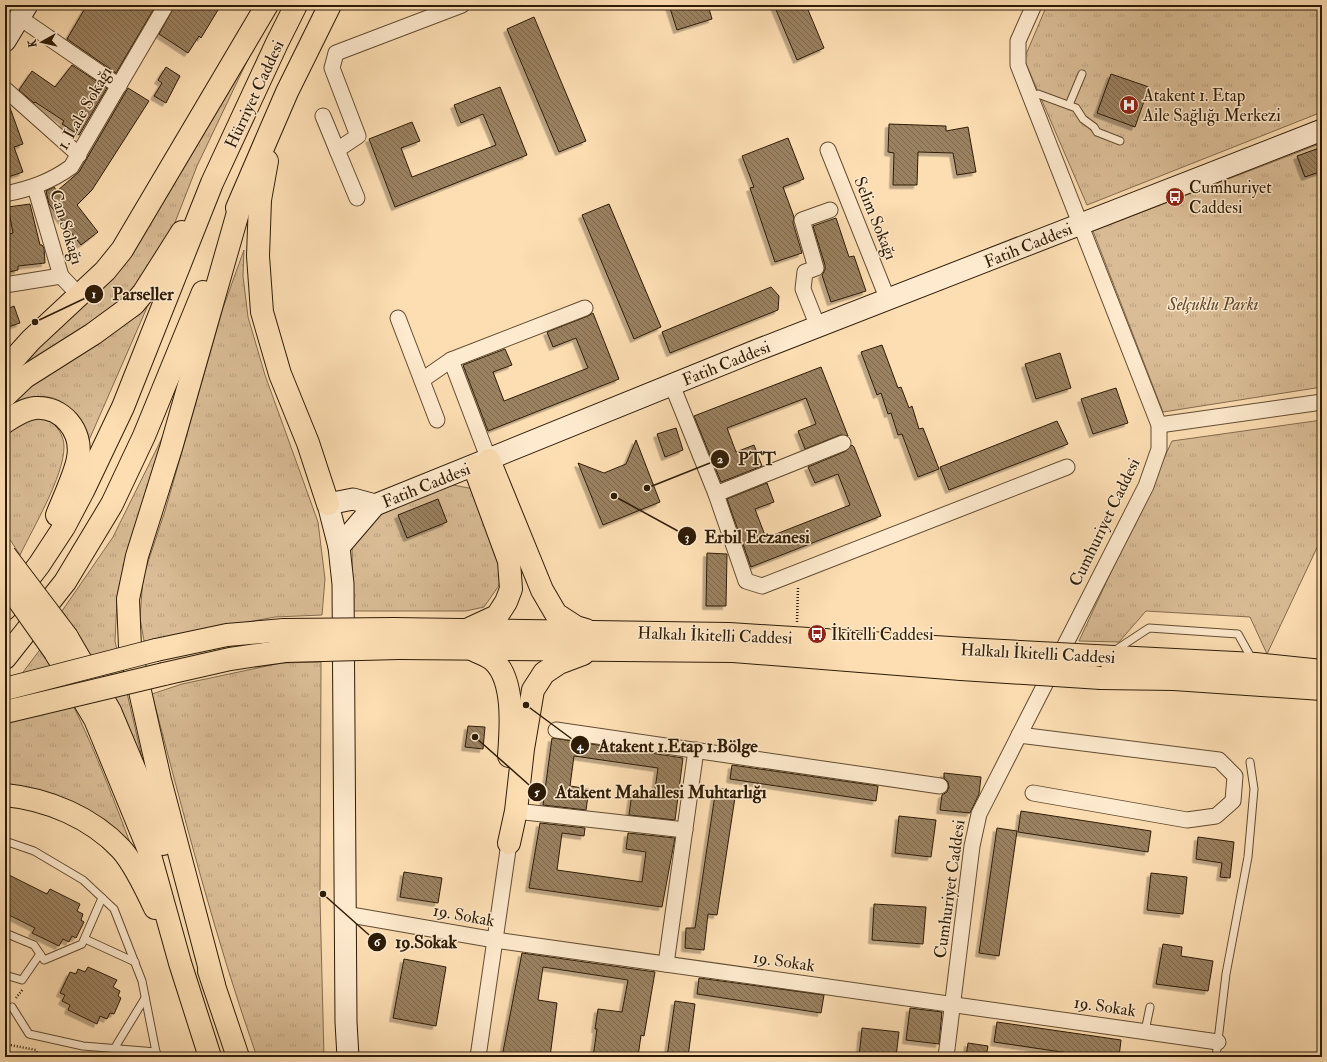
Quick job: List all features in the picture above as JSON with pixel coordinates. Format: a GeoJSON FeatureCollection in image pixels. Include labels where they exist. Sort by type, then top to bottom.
{"type":"FeatureCollection","features":[{"type":"Feature","properties":{"kind":"main road"},"geometry":{"type":"LineString","coordinates":[[5,369],[31,340],[105,271],[122,250],[267,5]]}},
{"type":"Feature","properties":{"kind":"main road","name":"Hürriyet Caddesi"},"geometry":{"type":"LineString","coordinates":[[212,183],[296,5]]}},
{"type":"Feature","properties":{"kind":"main road","name":"Hürriyet Caddesi"},"geometry":{"type":"LineString","coordinates":[[274,122],[330,5]]}},
{"type":"Feature","properties":{"kind":"main road"},"geometry":{"type":"LineString","coordinates":[[5,658],[65,582],[112,504],[144,436],[274,122]]}},
{"type":"Feature","properties":{"kind":"main road"},"geometry":{"type":"LineString","coordinates":[[274,122],[260,200],[258,256],[262,312],[280,374],[308,443],[328,504]]}},
{"type":"Feature","properties":{"kind":"main road"},"geometry":{"type":"LineString","coordinates":[[5,396],[25,377],[93,334],[134,304],[144,292],[212,183]]}},
{"type":"Feature","properties":{"kind":"main road"},"geometry":{"type":"LineString","coordinates":[[5,609],[39,565],[64,527],[123,407],[212,183]]}},
{"type":"Feature","properties":{"kind":"main road"},"geometry":{"type":"LineString","coordinates":[[214,985],[160,780],[130,647],[128,599],[137,556],[171,448],[243,195]]}},
{"type":"Feature","properties":{"kind":"main road"},"geometry":{"type":"LineString","coordinates":[[5,422],[21,412],[35,408],[50,409],[62,414],[72,426],[78,439],[78,458],[39,565]]}},
{"type":"Feature","properties":{"kind":"main road"},"geometry":{"type":"LineString","coordinates":[[481,463],[509,561],[511,589],[506,602],[497,616],[469,639],[494,660],[505,677],[509,696],[511,727],[507,787],[509,843]]}},
{"type":"Feature","properties":{"kind":"main road"},"geometry":{"type":"LineString","coordinates":[[481,463],[542,590],[556,614],[595,641],[544,673],[533,690],[523,749],[516,811],[509,843]]}},
{"type":"Feature","properties":{"kind":"main road"},"geometry":{"type":"LineString","coordinates":[[5,555],[61,644],[110,711],[147,799],[214,985],[238,1057]]}},
{"type":"Feature","properties":{"kind":"main road"},"geometry":{"type":"LineString","coordinates":[[5,580],[61,644],[95,719],[148,848],[180,963],[210,1057]]}},
{"type":"Feature","properties":{"kind":"main road","name":"Halkalı İkitelli Caddesi"},"geometry":{"type":"LineString","coordinates":[[595,641],[729,634],[797,638],[1101,678],[1174,679],[1322,689]]}},
{"type":"Feature","properties":{"kind":"main road"},"geometry":{"type":"LineString","coordinates":[[5,689],[156,650],[226,636],[285,641]]}},
{"type":"Feature","properties":{"kind":"main road","name":"Halkalı İkitelli Caddesi"},"geometry":{"type":"LineString","coordinates":[[285,641],[396,639],[595,641],[733,651],[963,659],[1101,656],[1255,664],[1322,671]]}},
{"type":"Feature","properties":{"kind":"main road"},"geometry":{"type":"LineString","coordinates":[[5,712],[230,659],[285,641]]}},
{"type":"Feature","properties":{"kind":"main road"},"geometry":{"type":"LineString","coordinates":[[5,795],[33,799],[57,807],[93,825],[122,850],[149,895],[180,963]]}},
{"type":"Feature","properties":{"kind":"street","name":"1. Lale Sokağı"},"geometry":{"type":"LineString","coordinates":[[5,194],[35,187],[55,179],[71,167],[166,5]]}},
{"type":"Feature","properties":{"kind":"street"},"geometry":{"type":"LineString","coordinates":[[337,150],[358,136],[332,68],[336,53],[462,5]]}},
{"type":"Feature","properties":{"kind":"street","name":"Cumhuriyet Caddesi"},"geometry":{"type":"LineString","coordinates":[[946,1057],[972,846],[979,814],[1146,486],[1159,449],[1159,425],[1018,65],[1018,41],[1034,5]]}},
{"type":"Feature","properties":{"kind":"street"},"geometry":{"type":"LineString","coordinates":[[6,37],[24,11],[119,86]]}},
{"type":"Feature","properties":{"kind":"street"},"geometry":{"type":"LineString","coordinates":[[5,89],[79,155]]}},
{"type":"Feature","properties":{"kind":"street"},"geometry":{"type":"LineString","coordinates":[[324,116],[357,198]]}},
{"type":"Feature","properties":{"kind":"street","name":"Fatih Caddesi"},"geometry":{"type":"LineString","coordinates":[[375,505],[818,327],[1322,130]]}},
{"type":"Feature","properties":{"kind":"street","name":"Selim Sokağı"},"geometry":{"type":"LineString","coordinates":[[828,150],[888,300]]}},
{"type":"Feature","properties":{"kind":"street","name":"Can Sokağı"},"geometry":{"type":"LineString","coordinates":[[35,187],[61,276],[79,295]]}},
{"type":"Feature","properties":{"kind":"street"},"geometry":{"type":"LineString","coordinates":[[818,327],[803,289],[805,272],[816,268],[802,220],[830,210]]}},
{"type":"Feature","properties":{"kind":"street"},"geometry":{"type":"LineString","coordinates":[[5,285],[61,276]]}},
{"type":"Feature","properties":{"kind":"street"},"geometry":{"type":"LineString","coordinates":[[422,380],[451,360],[585,308]]}},
{"type":"Feature","properties":{"kind":"street"},"geometry":{"type":"LineString","coordinates":[[398,318],[437,420]]}},
{"type":"Feature","properties":{"kind":"street"},"geometry":{"type":"LineString","coordinates":[[5,354],[31,340]]}},
{"type":"Feature","properties":{"kind":"street"},"geometry":{"type":"LineString","coordinates":[[451,360],[481,463]]}},
{"type":"Feature","properties":{"kind":"street"},"geometry":{"type":"LineString","coordinates":[[672,385],[716,494],[746,581],[762,586],[1067,467]]}},
{"type":"Feature","properties":{"kind":"street"},"geometry":{"type":"LineString","coordinates":[[1159,425],[1322,402]]}},
{"type":"Feature","properties":{"kind":"street"},"geometry":{"type":"LineString","coordinates":[[716,494],[843,443]]}},
{"type":"Feature","properties":{"kind":"street"},"geometry":{"type":"LineString","coordinates":[[339,547],[375,505],[354,499],[328,504],[339,547],[343,584],[346,1022],[348,1057]]}},
{"type":"Feature","properties":{"kind":"street"},"geometry":{"type":"LineString","coordinates":[[556,730],[940,786]]}},
{"type":"Feature","properties":{"kind":"street"},"geometry":{"type":"LineString","coordinates":[[1019,735],[1219,760],[1235,776],[1232,801],[1216,816],[1187,820],[1033,793]]}},
{"type":"Feature","properties":{"kind":"street"},"geometry":{"type":"LineString","coordinates":[[666,964],[686,830],[696,750]]}},
{"type":"Feature","properties":{"kind":"street"},"geometry":{"type":"LineString","coordinates":[[516,811],[686,830]]}},
{"type":"Feature","properties":{"kind":"street"},"geometry":{"type":"LineString","coordinates":[[478,1057],[509,843]]}},
{"type":"Feature","properties":{"kind":"street","name":"19. Sokak"},"geometry":{"type":"LineString","coordinates":[[345,914],[495,940],[1145,1031],[1217,1050]]}},
{"type":"Feature","properties":{"kind":"lane"},"geometry":{"type":"LineString","coordinates":[[1069,105],[1082,74]]}},
{"type":"Feature","properties":{"kind":"lane"},"geometry":{"type":"LineString","coordinates":[[1030,97],[1038,94],[1076,108],[1083,118],[1094,127],[1097,132],[1120,141]]}},
{"type":"Feature","properties":{"kind":"lane"},"geometry":{"type":"LineString","coordinates":[[1101,656],[1149,628],[1238,634],[1255,664]]}},
{"type":"Feature","properties":{"kind":"lane"},"geometry":{"type":"LineString","coordinates":[[1217,1050],[1226,974],[1248,857],[1254,789],[1250,762]]}},
{"type":"Feature","properties":{"kind":"lane"},"geometry":{"type":"LineString","coordinates":[[5,841],[34,851],[83,880],[114,909],[142,981],[156,1055],[83,1046],[29,1034],[12,1007]]}},
{"type":"Feature","properties":{"kind":"lane"},"geometry":{"type":"LineString","coordinates":[[5,933],[34,945],[44,960],[82,944],[102,898]]}},
{"type":"Feature","properties":{"kind":"lane"},"geometry":{"type":"LineString","coordinates":[[85,938],[134,962]]}},
{"type":"Feature","properties":{"kind":"lane"},"geometry":{"type":"LineString","coordinates":[[5,975],[22,980],[40,954]]}},
{"type":"Feature","properties":{"kind":"lane"},"geometry":{"type":"LineString","coordinates":[[114,1049],[145,998]]}},
{"type":"Feature","properties":{"kind":"lane"},"geometry":{"type":"LineString","coordinates":[[1145,1031],[1150,1007]]}},
{"type":"Feature","properties":{"kind":"path"},"geometry":{"type":"LineString","coordinates":[[793,574],[798,588],[797,638]]}},
{"type":"Feature","properties":{"kind":"path"},"geometry":{"type":"LineString","coordinates":[[5,1029],[14,1001],[27,984]]}},
{"type":"Feature","properties":{"kind":"path"},"geometry":{"type":"LineString","coordinates":[[5,1044],[36,1050],[38,1057]]}},
{"type":"Feature","properties":{"kind":"green space"},"geometry":{"type":"Polygon","coordinates":[[[1047,5],[1322,5],[1322,112],[1087,205],[1024,59],[1047,5]]]}},
{"type":"Feature","properties":{"kind":"green space"},"geometry":{"type":"Polygon","coordinates":[[[259,36],[197,166],[172,230],[128,298],[17,373],[48,337],[259,36]]]}},
{"type":"Feature","properties":{"kind":"green space","name":"Selçuklu Parkı"},"geometry":{"type":"Polygon","coordinates":[[[1322,143],[1322,387],[1163,412],[1093,231],[1322,143]]]}},
{"type":"Feature","properties":{"kind":"green space"},"geometry":{"type":"Polygon","coordinates":[[[244,250],[243,276],[248,317],[265,375],[318,522],[325,579],[322,615],[275,617],[144,641],[140,618],[143,577],[165,511],[223,308],[244,250]]]}},
{"type":"Feature","properties":{"kind":"green space"},"geometry":{"type":"Polygon","coordinates":[[[152,296],[86,447],[75,415],[66,405],[58,400],[49,397],[31,398],[22,400],[5,409],[34,382],[152,296]]]}},
{"type":"Feature","properties":{"kind":"green space"},"geometry":{"type":"Polygon","coordinates":[[[24,417],[49,418],[61,435],[64,447],[63,459],[54,487],[20,555],[5,532],[5,433],[24,417]]]}},
{"type":"Feature","properties":{"kind":"green space"},"geometry":{"type":"Polygon","coordinates":[[[1322,420],[1322,537],[1267,654],[1250,617],[1146,611],[1119,642],[1079,641],[1172,441],[1322,420]]]}},
{"type":"Feature","properties":{"kind":"green space"},"geometry":{"type":"Polygon","coordinates":[[[168,426],[127,553],[117,600],[115,641],[142,758],[90,655],[62,611],[113,537],[168,426]]]}},
{"type":"Feature","properties":{"kind":"green space"},"geometry":{"type":"Polygon","coordinates":[[[453,485],[474,489],[503,572],[498,587],[484,607],[466,611],[353,611],[352,547],[375,515],[453,485]]]}},
{"type":"Feature","properties":{"kind":"green space"},"geometry":{"type":"Polygon","coordinates":[[[42,647],[81,722],[113,798],[133,851],[5,787],[5,696],[42,647]]]}},
{"type":"Feature","properties":{"kind":"green space"},"geometry":{"type":"Polygon","coordinates":[[[321,662],[320,899],[324,1057],[257,1057],[227,967],[188,831],[152,694],[182,684],[281,663],[321,662]]]}},
{"type":"Feature","properties":{"kind":"building"},"geometry":{"type":"Polygon","coordinates":[[[87,5],[156,5],[116,73],[67,39],[87,5]]]}},
{"type":"Feature","properties":{"kind":"building"},"geometry":{"type":"Polygon","coordinates":[[[175,5],[221,5],[201,38],[199,36],[188,53],[159,34],[175,5]]]}},
{"type":"Feature","properties":{"kind":"building"},"geometry":{"type":"Polygon","coordinates":[[[669,5],[708,5],[712,19],[677,30],[669,5]]]}},
{"type":"Feature","properties":{"kind":"building"},"geometry":{"type":"Polygon","coordinates":[[[774,5],[806,5],[824,48],[797,60],[774,5]]]}},
{"type":"Feature","properties":{"kind":"building"},"geometry":{"type":"Polygon","coordinates":[[[534,17],[586,141],[559,152],[507,29],[534,17]]]}},
{"type":"Feature","properties":{"kind":"building"},"geometry":{"type":"Polygon","coordinates":[[[72,65],[107,88],[79,135],[62,124],[64,121],[35,102],[34,103],[19,90],[32,71],[55,87],[72,65]]]}},
{"type":"Feature","properties":{"kind":"building"},"geometry":{"type":"Polygon","coordinates":[[[166,67],[180,76],[166,103],[154,96],[162,83],[158,80],[166,67]]]}},
{"type":"Feature","properties":{"kind":"building"},"geometry":{"type":"Polygon","coordinates":[[[1111,74],[1149,87],[1135,127],[1097,113],[1111,74]]]}},
{"type":"Feature","properties":{"kind":"building"},"geometry":{"type":"Polygon","coordinates":[[[500,87],[527,155],[395,207],[369,139],[412,122],[420,141],[401,148],[412,177],[496,145],[483,114],[461,123],[454,105],[500,87]]]}},
{"type":"Feature","properties":{"kind":"building"},"geometry":{"type":"Polygon","coordinates":[[[128,88],[149,101],[92,190],[77,205],[98,232],[81,245],[49,204],[46,191],[54,187],[57,191],[79,172],[128,88]]]}},
{"type":"Feature","properties":{"kind":"building"},"geometry":{"type":"Polygon","coordinates":[[[5,101],[9,105],[23,144],[14,147],[23,172],[5,178],[5,101]]]}},
{"type":"Feature","properties":{"kind":"building"},"geometry":{"type":"Polygon","coordinates":[[[889,124],[946,126],[946,131],[968,127],[976,172],[957,175],[953,153],[918,152],[917,185],[893,185],[894,153],[888,152],[889,124]]]}},
{"type":"Feature","properties":{"kind":"building"},"geometry":{"type":"Polygon","coordinates":[[[788,138],[804,179],[783,187],[794,217],[793,223],[802,253],[775,262],[750,188],[754,187],[742,156],[788,138]]]}},
{"type":"Feature","properties":{"kind":"building"},"geometry":{"type":"Polygon","coordinates":[[[1322,147],[1322,171],[1305,177],[1297,156],[1322,147]]]}},
{"type":"Feature","properties":{"kind":"building"},"geometry":{"type":"Polygon","coordinates":[[[30,204],[40,245],[44,248],[45,263],[18,266],[18,270],[5,273],[5,235],[13,233],[8,207],[30,204]]]}},
{"type":"Feature","properties":{"kind":"building"},"geometry":{"type":"Polygon","coordinates":[[[609,204],[661,327],[634,339],[582,215],[609,204]]]}},
{"type":"Feature","properties":{"kind":"building"},"geometry":{"type":"Polygon","coordinates":[[[836,218],[849,257],[854,256],[866,291],[831,302],[822,275],[825,270],[825,265],[813,226],[836,218]]]}},
{"type":"Feature","properties":{"kind":"building"},"geometry":{"type":"Polygon","coordinates":[[[771,287],[779,296],[778,310],[670,353],[662,332],[771,287]]]}},
{"type":"Feature","properties":{"kind":"building"},"geometry":{"type":"Polygon","coordinates":[[[14,306],[20,323],[8,327],[5,320],[5,310],[14,306]]]}},
{"type":"Feature","properties":{"kind":"building"},"geometry":{"type":"Polygon","coordinates":[[[593,313],[619,379],[488,431],[463,365],[505,349],[512,365],[493,372],[504,401],[588,368],[576,338],[553,347],[547,332],[593,313]]]}},
{"type":"Feature","properties":{"kind":"building"},"geometry":{"type":"Polygon","coordinates":[[[882,345],[898,388],[901,387],[909,408],[912,406],[919,429],[923,428],[939,469],[918,477],[902,434],[898,435],[891,413],[888,414],[881,393],[877,395],[861,352],[882,345]]]}},
{"type":"Feature","properties":{"kind":"building"},"geometry":{"type":"Polygon","coordinates":[[[1060,353],[1071,388],[1036,399],[1025,364],[1060,353]]]}},
{"type":"Feature","properties":{"kind":"building"},"geometry":{"type":"Polygon","coordinates":[[[821,367],[848,436],[840,435],[805,449],[798,431],[816,424],[806,398],[727,428],[736,452],[754,445],[762,466],[721,482],[694,416],[821,367]]]}},
{"type":"Feature","properties":{"kind":"building"},"geometry":{"type":"Polygon","coordinates":[[[1116,388],[1128,423],[1093,434],[1081,399],[1116,388]]]}},
{"type":"Feature","properties":{"kind":"building"},"geometry":{"type":"Polygon","coordinates":[[[1057,421],[1068,444],[949,490],[940,467],[1057,421]]]}},
{"type":"Feature","properties":{"kind":"building"},"geometry":{"type":"Polygon","coordinates":[[[676,428],[683,450],[665,457],[657,434],[676,428]]]}},
{"type":"Feature","properties":{"kind":"building"},"geometry":{"type":"Polygon","coordinates":[[[636,440],[660,502],[603,525],[578,463],[604,473],[626,464],[636,440]]]}},
{"type":"Feature","properties":{"kind":"building"},"geometry":{"type":"Polygon","coordinates":[[[852,445],[881,516],[751,567],[727,499],[767,483],[774,502],[755,509],[766,538],[850,505],[838,474],[815,483],[808,467],[846,451],[852,445]]]}},
{"type":"Feature","properties":{"kind":"building"},"geometry":{"type":"Polygon","coordinates":[[[438,499],[447,522],[407,538],[398,515],[438,499]]]}},
{"type":"Feature","properties":{"kind":"building"},"geometry":{"type":"Polygon","coordinates":[[[707,553],[727,554],[726,606],[706,606],[707,553]]]}},
{"type":"Feature","properties":{"kind":"building"},"geometry":{"type":"Polygon","coordinates":[[[468,726],[485,727],[483,749],[465,747],[468,726]]]}},
{"type":"Feature","properties":{"kind":"building"},"geometry":{"type":"Polygon","coordinates":[[[552,738],[683,758],[675,820],[629,815],[632,793],[654,796],[658,768],[574,756],[570,786],[589,789],[586,810],[543,805],[552,738]]]}},
{"type":"Feature","properties":{"kind":"building"},"geometry":{"type":"Polygon","coordinates":[[[732,765],[878,786],[876,801],[730,779],[732,765]]]}},
{"type":"Feature","properties":{"kind":"building"},"geometry":{"type":"Polygon","coordinates":[[[944,773],[981,777],[979,794],[970,813],[940,810],[942,795],[947,792],[949,787],[948,782],[944,778],[944,773]]]}},
{"type":"Feature","properties":{"kind":"building"},"geometry":{"type":"Polygon","coordinates":[[[716,788],[736,791],[717,915],[708,914],[704,950],[685,948],[686,928],[695,928],[716,788]]]}},
{"type":"Feature","properties":{"kind":"building"},"geometry":{"type":"Polygon","coordinates":[[[1021,811],[1151,831],[1148,852],[1018,832],[1021,811]]]}},
{"type":"Feature","properties":{"kind":"building"},"geometry":{"type":"Polygon","coordinates":[[[899,816],[936,820],[931,857],[895,853],[899,816]]]}},
{"type":"Feature","properties":{"kind":"building"},"geometry":{"type":"Polygon","coordinates":[[[540,823],[585,828],[584,836],[562,833],[557,870],[642,882],[646,852],[626,849],[628,833],[675,838],[662,907],[529,888],[540,823]]]}},
{"type":"Feature","properties":{"kind":"building"},"geometry":{"type":"Polygon","coordinates":[[[997,828],[1017,831],[999,956],[979,953],[997,828]]]}},
{"type":"Feature","properties":{"kind":"building"},"geometry":{"type":"Polygon","coordinates":[[[1198,837],[1234,842],[1230,878],[1220,877],[1222,863],[1196,859],[1198,837]]]}},
{"type":"Feature","properties":{"kind":"building"},"geometry":{"type":"Polygon","coordinates":[[[404,872],[442,878],[438,903],[400,897],[404,872]]]}},
{"type":"Feature","properties":{"kind":"building"},"geometry":{"type":"Polygon","coordinates":[[[5,873],[47,894],[50,889],[80,904],[77,911],[83,914],[81,920],[84,922],[76,938],[72,936],[69,942],[63,939],[59,946],[32,933],[35,928],[5,913],[5,873]]]}},
{"type":"Feature","properties":{"kind":"building"},"geometry":{"type":"Polygon","coordinates":[[[1151,873],[1187,877],[1183,914],[1147,910],[1151,873]]]}},
{"type":"Feature","properties":{"kind":"building"},"geometry":{"type":"Polygon","coordinates":[[[874,904],[926,907],[923,944],[872,940],[874,904]]]}},
{"type":"Feature","properties":{"kind":"building"},"geometry":{"type":"Polygon","coordinates":[[[1163,944],[1182,947],[1181,956],[1213,961],[1208,991],[1156,984],[1163,944]]]}},
{"type":"Feature","properties":{"kind":"building"},"geometry":{"type":"Polygon","coordinates":[[[522,953],[655,972],[644,1036],[641,1035],[638,1057],[593,1057],[598,1009],[622,1012],[628,980],[543,967],[538,1000],[557,1003],[550,1057],[529,1055],[529,1057],[502,1057],[522,953]]]}},
{"type":"Feature","properties":{"kind":"building"},"geometry":{"type":"Polygon","coordinates":[[[404,959],[446,967],[436,1026],[393,1018],[404,959]]]}},
{"type":"Feature","properties":{"kind":"building"},"geometry":{"type":"Polygon","coordinates":[[[88,967],[117,980],[113,987],[120,991],[118,996],[121,998],[114,1014],[110,1013],[107,1019],[100,1016],[97,1024],[68,1010],[70,1005],[62,1001],[65,995],[60,993],[70,972],[76,974],[78,969],[85,972],[88,967]]]}},
{"type":"Feature","properties":{"kind":"building"},"geometry":{"type":"Polygon","coordinates":[[[699,978],[824,995],[821,1013],[697,994],[699,978]]]}},
{"type":"Feature","properties":{"kind":"building"},"geometry":{"type":"Polygon","coordinates":[[[675,1001],[695,1004],[688,1057],[667,1057],[675,1001]]]}},
{"type":"Feature","properties":{"kind":"building"},"geometry":{"type":"Polygon","coordinates":[[[910,1008],[942,1012],[939,1044],[906,1040],[910,1008]]]}},
{"type":"Feature","properties":{"kind":"building"},"geometry":{"type":"Polygon","coordinates":[[[997,1022],[1121,1040],[1119,1057],[1095,1057],[994,1042],[997,1022]]]}},
{"type":"Feature","properties":{"kind":"building"},"geometry":{"type":"Polygon","coordinates":[[[862,1028],[899,1032],[896,1057],[859,1057],[862,1028]]]}},
{"type":"Feature","properties":{"kind":"building"},"geometry":{"type":"Polygon","coordinates":[[[968,1043],[988,1046],[986,1057],[966,1057],[968,1043]]]}},
{"type":"Feature","properties":{"kind":"place","name":"Atakent 1. Etap Aile Sağlığı Merkezi"},"geometry":{"type":"Point","coordinates":[1129,105]}},
{"type":"Feature","properties":{"kind":"place","name":"Cumhuriyet Caddesi"},"geometry":{"type":"Point","coordinates":[1175,197]}},
{"type":"Feature","properties":{"kind":"place","name":"Parseller"},"geometry":{"type":"Point","coordinates":[35,322]}},
{"type":"Feature","properties":{"kind":"place","name":"PTT"},"geometry":{"type":"Point","coordinates":[647,488]}},
{"type":"Feature","properties":{"kind":"place","name":"Erbil Eczanesi"},"geometry":{"type":"Point","coordinates":[614,496]}},
{"type":"Feature","properties":{"kind":"place","name":"İkitelli Caddesi"},"geometry":{"type":"Point","coordinates":[817,634]}},
{"type":"Feature","properties":{"kind":"place","name":"Atakent 1.Etap 1.Bölge"},"geometry":{"type":"Point","coordinates":[526,705]}},
{"type":"Feature","properties":{"kind":"place","name":"Atakent Mahallesi Muhtarlığı"},"geometry":{"type":"Point","coordinates":[475,737]}},
{"type":"Feature","properties":{"kind":"place","name":"19.Sokak"},"geometry":{"type":"Point","coordinates":[323,894]}}]}
